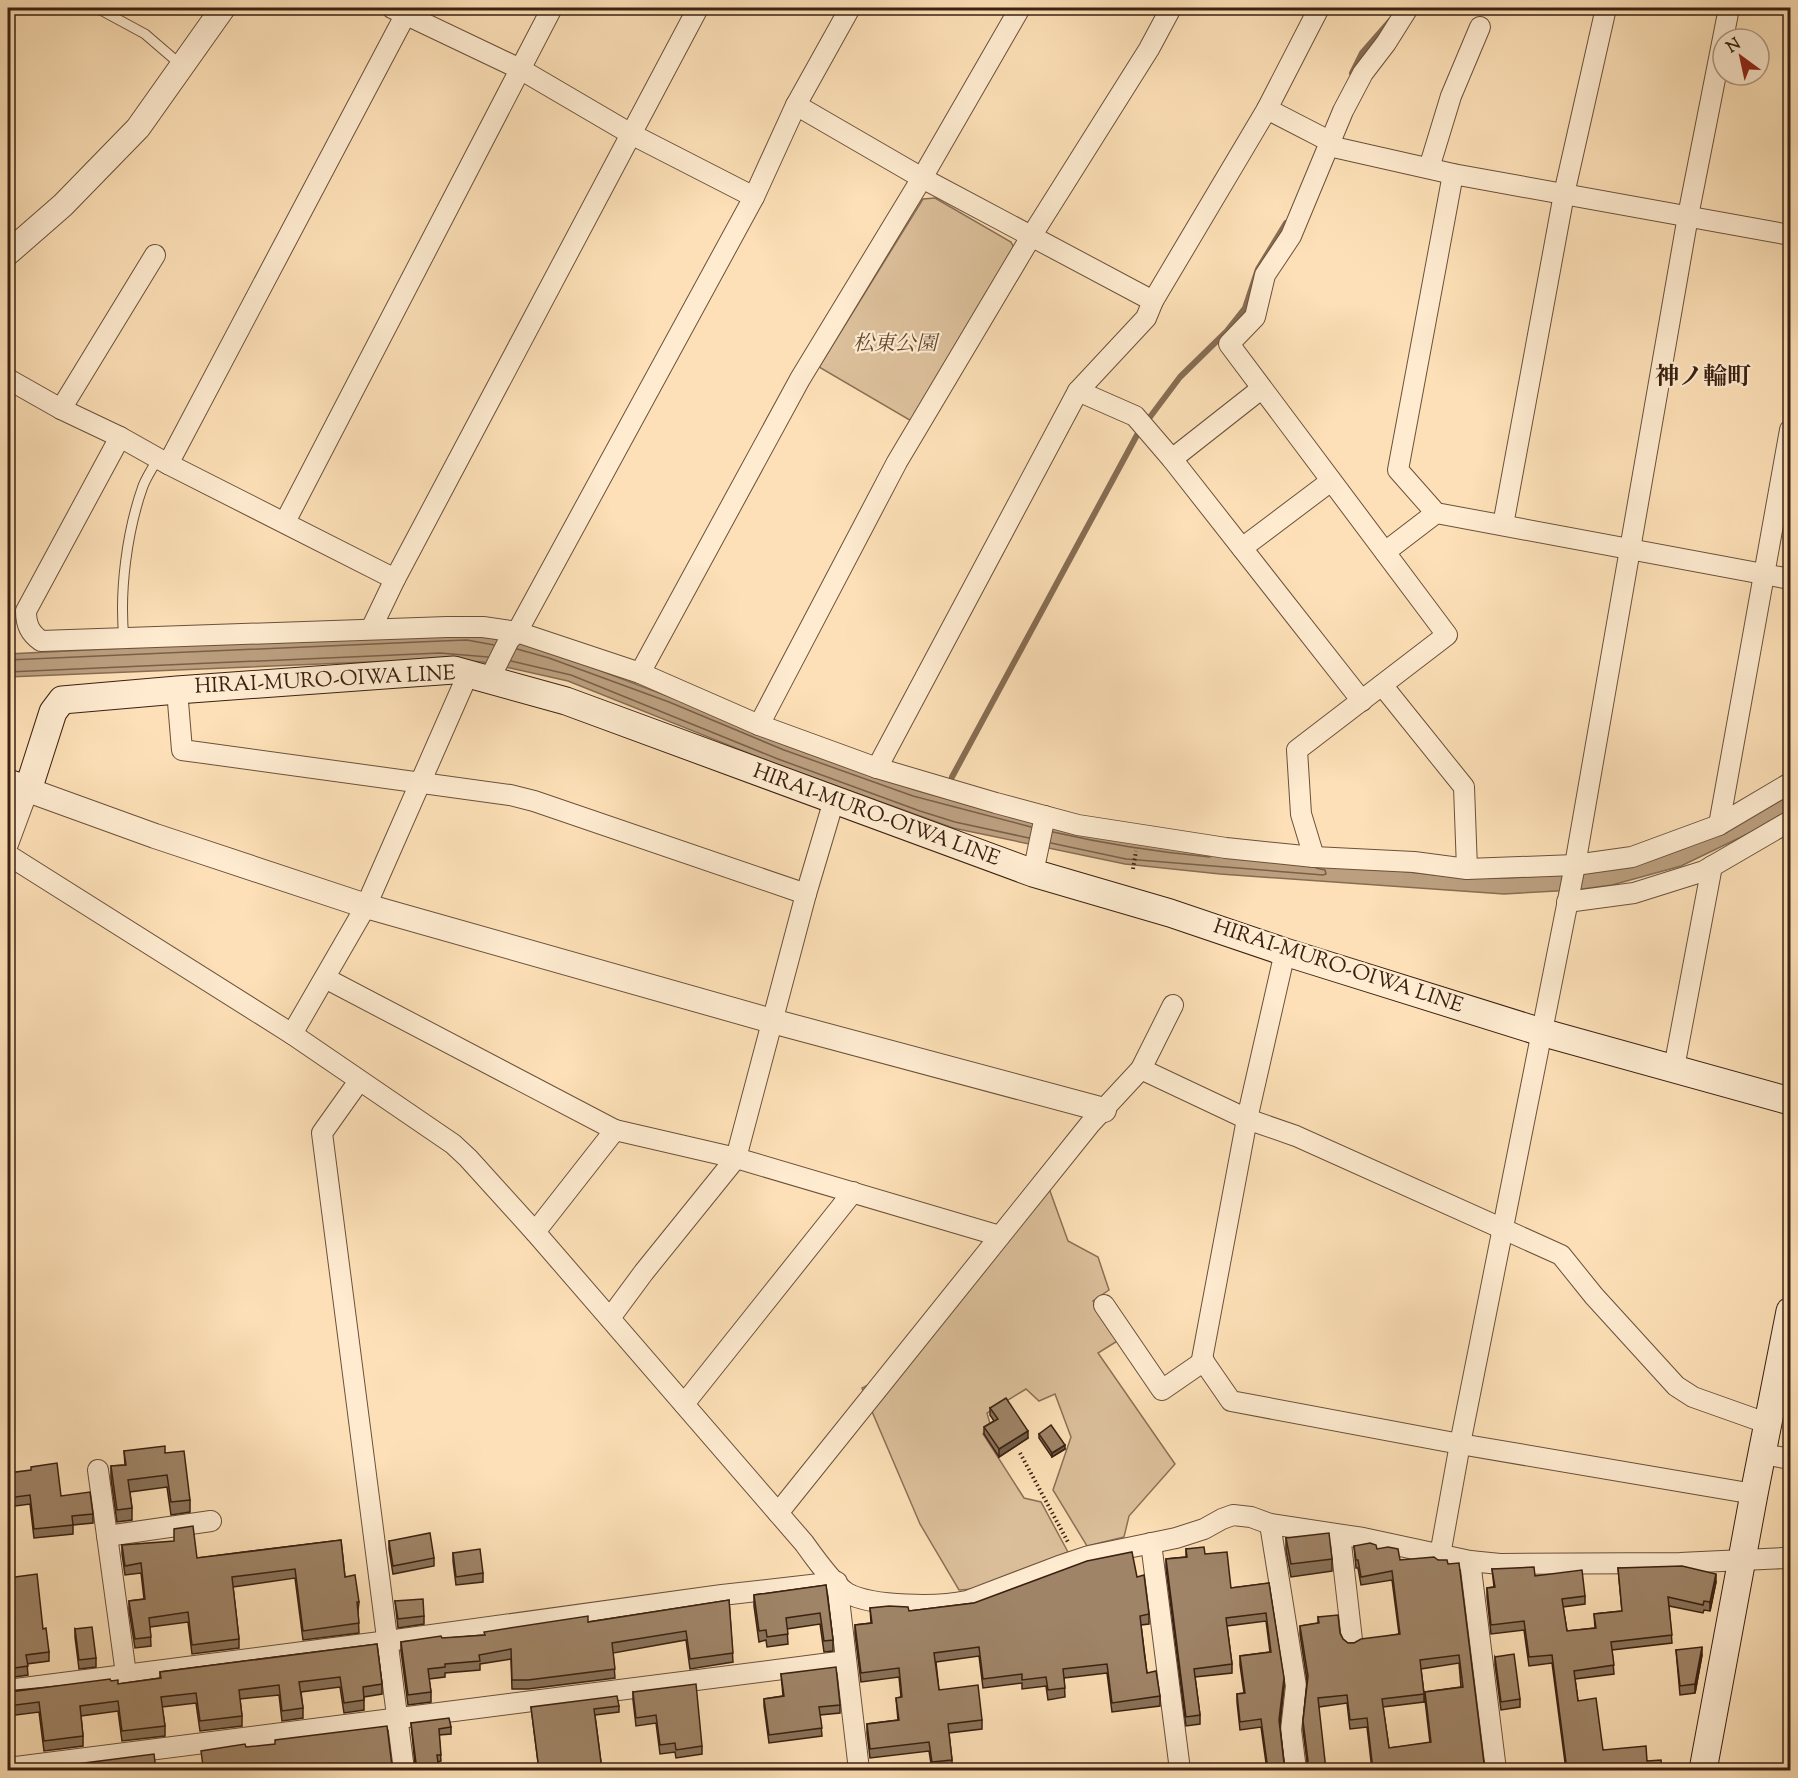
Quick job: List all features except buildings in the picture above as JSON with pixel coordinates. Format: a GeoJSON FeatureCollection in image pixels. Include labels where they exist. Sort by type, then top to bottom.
{"type":"FeatureCollection","features":[{"type":"Feature","properties":{"kind":"main road","name":"HIRAI-MURO-OIWA LINE"},"geometry":{"type":"LineString","coordinates":[[18,786],[53,712],[62,700],[454,670],[484,674],[566,701],[834,800],[1035,863],[1170,913],[1286,952],[1541,1032],[1791,1101]]}},
{"type":"Feature","properties":{"kind":"main road"},"geometry":{"type":"LineString","coordinates":[[1703,1770],[1754,1494],[1791,1311]]}},
{"type":"Feature","properties":{"kind":"street"},"geometry":{"type":"LineString","coordinates":[[8,253],[63,205],[138,128],[223,8]]}},
{"type":"Feature","properties":{"kind":"street"},"geometry":{"type":"LineString","coordinates":[[285,522],[552,8]]}},
{"type":"Feature","properties":{"kind":"street"},"geometry":{"type":"LineString","coordinates":[[371,629],[395,579],[698,8]]}},
{"type":"Feature","properties":{"kind":"street"},"geometry":{"type":"LineString","coordinates":[[292,1034],[366,906],[418,783],[484,674],[513,636],[754,197],[796,105],[850,8]]}},
{"type":"Feature","properties":{"kind":"street"},"geometry":{"type":"LineString","coordinates":[[640,673],[800,380],[1020,8]]}},
{"type":"Feature","properties":{"kind":"street"},"geometry":{"type":"LineString","coordinates":[[759,725],[897,462],[1032,235],[1149,48],[1171,8]]}},
{"type":"Feature","properties":{"kind":"street"},"geometry":{"type":"LineString","coordinates":[[877,768],[1078,391],[1146,318],[1153,301],[1267,109],[1319,8]]}},
{"type":"Feature","properties":{"kind":"street"},"geometry":{"type":"LineString","coordinates":[[1314,857],[1302,814],[1298,750],[1447,635],[1229,344],[1255,317],[1265,275],[1291,237],[1343,111],[1362,73],[1386,43],[1408,8]]}},
{"type":"Feature","properties":{"kind":"street"},"geometry":{"type":"LineString","coordinates":[[1503,525],[1564,194],[1606,8]]}},
{"type":"Feature","properties":{"kind":"street"},"geometry":{"type":"LineString","coordinates":[[1440,1555],[1575,865],[1688,216],[1729,8]]}},
{"type":"Feature","properties":{"kind":"street"},"geometry":{"type":"LineString","coordinates":[[163,460],[402,10],[520,69],[631,134],[754,197]]}},
{"type":"Feature","properties":{"kind":"street"},"geometry":{"type":"LineString","coordinates":[[1429,168],[1450,96],[1480,27]]}},
{"type":"Feature","properties":{"kind":"street"},"geometry":{"type":"LineString","coordinates":[[796,105],[922,177],[1153,301]]}},
{"type":"Feature","properties":{"kind":"street"},"geometry":{"type":"LineString","coordinates":[[1267,109],[1330,144],[1453,174],[1791,235]]}},
{"type":"Feature","properties":{"kind":"street"},"geometry":{"type":"LineString","coordinates":[[1453,174],[1398,470],[1436,513],[1791,579]]}},
{"type":"Feature","properties":{"kind":"street"},"geometry":{"type":"LineString","coordinates":[[60,409],[155,255]]}},
{"type":"Feature","properties":{"kind":"street"},"geometry":{"type":"LineString","coordinates":[[8,379],[60,409],[120,437],[395,579]]}},
{"type":"Feature","properties":{"kind":"street"},"geometry":{"type":"LineString","coordinates":[[1172,459],[1261,389]]}},
{"type":"Feature","properties":{"kind":"street"},"geometry":{"type":"LineString","coordinates":[[1078,391],[1134,416],[1172,459],[1362,701]]}},
{"type":"Feature","properties":{"kind":"street"},"geometry":{"type":"LineString","coordinates":[[1719,825],[1791,430]]}},
{"type":"Feature","properties":{"kind":"street"},"geometry":{"type":"LineString","coordinates":[[120,437],[26,611],[26,621],[33,635],[40,641],[483,627],[640,673],[759,725],[877,768],[1045,816],[1078,825],[1144,836],[1314,857],[1414,862],[1467,869],[1575,865],[1632,857],[1719,825],[1791,783]]}},
{"type":"Feature","properties":{"kind":"street"},"geometry":{"type":"LineString","coordinates":[[1242,548],[1331,482]]}},
{"type":"Feature","properties":{"kind":"street"},"geometry":{"type":"LineString","coordinates":[[1385,552],[1436,513]]}},
{"type":"Feature","properties":{"kind":"street"},"geometry":{"type":"LineString","coordinates":[[1382,685],[1464,786],[1467,869]]}},
{"type":"Feature","properties":{"kind":"street"},"geometry":{"type":"LineString","coordinates":[[177,690],[182,750],[510,795],[534,801],[806,894]]}},
{"type":"Feature","properties":{"kind":"street"},"geometry":{"type":"LineString","coordinates":[[8,844],[18,786],[155,836],[366,906],[772,1021],[1104,1110]]}},
{"type":"Feature","properties":{"kind":"street"},"geometry":{"type":"LineString","coordinates":[[610,1318],[736,1158],[806,894],[834,800]]}},
{"type":"Feature","properties":{"kind":"street"},"geometry":{"type":"LineString","coordinates":[[1035,863],[1045,816]]}},
{"type":"Feature","properties":{"kind":"street"},"geometry":{"type":"LineString","coordinates":[[1567,903],[1634,893],[1712,866],[1791,821]]}},
{"type":"Feature","properties":{"kind":"street"},"geometry":{"type":"LineString","coordinates":[[8,855],[292,1034],[453,1144],[535,1232],[821,1566],[846,1592],[873,1600],[908,1605],[952,1604],[978,1598],[1078,1560],[1204,1529],[1233,1515],[1470,1561],[1500,1564],[1680,1563],[1783,1558],[1791,1560]]}},
{"type":"Feature","properties":{"kind":"street"},"geometry":{"type":"LineString","coordinates":[[1674,1068],[1712,866]]}},
{"type":"Feature","properties":{"kind":"street"},"geometry":{"type":"LineString","coordinates":[[1286,952],[1247,1119],[1202,1359],[1231,1401],[1460,1444],[1754,1494]]}},
{"type":"Feature","properties":{"kind":"street"},"geometry":{"type":"LineString","coordinates":[[325,978],[615,1130],[736,1158],[1000,1236]]}},
{"type":"Feature","properties":{"kind":"street"},"geometry":{"type":"LineString","coordinates":[[778,1514],[1090,1124],[1141,1069],[1173,1005]]}},
{"type":"Feature","properties":{"kind":"street"},"geometry":{"type":"LineString","coordinates":[[1141,1069],[1247,1119],[1296,1136],[1561,1255],[1594,1296],[1676,1386],[1693,1397],[1769,1424]]}},
{"type":"Feature","properties":{"kind":"street"},"geometry":{"type":"LineString","coordinates":[[359,1081],[322,1133],[404,1770]]}},
{"type":"Feature","properties":{"kind":"street"},"geometry":{"type":"LineString","coordinates":[[535,1232],[615,1130]]}},
{"type":"Feature","properties":{"kind":"street"},"geometry":{"type":"LineString","coordinates":[[684,1404],[853,1192]]}},
{"type":"Feature","properties":{"kind":"street"},"geometry":{"type":"LineString","coordinates":[[1104,1305],[1162,1390],[1204,1362]]}},
{"type":"Feature","properties":{"kind":"street"},"geometry":{"type":"LineString","coordinates":[[1763,1454],[1791,1459]]}},
{"type":"Feature","properties":{"kind":"street"},"geometry":{"type":"LineString","coordinates":[[98,1470],[126,1674]]}},
{"type":"Feature","properties":{"kind":"street"},"geometry":{"type":"LineString","coordinates":[[107,1536],[211,1521]]}},
{"type":"Feature","properties":{"kind":"street"},"geometry":{"type":"LineString","coordinates":[[1270,1524],[1296,1686],[1291,1730],[1296,1770]]}},
{"type":"Feature","properties":{"kind":"street"},"geometry":{"type":"LineString","coordinates":[[1340,1534],[1352,1640]]}},
{"type":"Feature","properties":{"kind":"street"},"geometry":{"type":"LineString","coordinates":[[1151,1543],[1180,1770]]}},
{"type":"Feature","properties":{"kind":"street"},"geometry":{"type":"LineString","coordinates":[[1470,1561],[1496,1770]]}},
{"type":"Feature","properties":{"kind":"street"},"geometry":{"type":"LineString","coordinates":[[8,1690],[837,1582]]}},
{"type":"Feature","properties":{"kind":"street"},"geometry":{"type":"LineString","coordinates":[[837,1582],[859,1770]]}},
{"type":"Feature","properties":{"kind":"street"},"geometry":{"type":"LineString","coordinates":[[8,1768],[846,1661]]}},
{"type":"Feature","properties":{"kind":"lane"},"geometry":{"type":"LineString","coordinates":[[97,8],[145,34],[183,67]]}},
{"type":"Feature","properties":{"kind":"lane"},"geometry":{"type":"LineString","coordinates":[[124,639],[122,619],[124,585],[136,506],[144,483],[163,460]]}},
{"type":"Feature","properties":{"kind":"path"},"geometry":{"type":"LineString","coordinates":[[1020,1453],[1078,1560]]}},
{"type":"Feature","properties":{"kind":"green space","name":"松東公園"},"geometry":{"type":"Polygon","coordinates":[[[935,198],[1011,242],[1014,248],[913,422],[819,367],[923,199],[935,198]]]}},
{"type":"Feature","properties":{"kind":"green space"},"geometry":{"type":"Polygon","coordinates":[[[1050,1191],[1068,1241],[1098,1257],[1109,1290],[1093,1301],[1119,1340],[1098,1353],[1175,1464],[1129,1516],[1124,1537],[1087,1546],[1053,1490],[1071,1437],[1055,1394],[1039,1401],[1026,1389],[987,1413],[991,1427],[983,1434],[1024,1498],[1041,1502],[1068,1552],[974,1589],[959,1590],[920,1524],[862,1388],[872,1383],[1037,1194],[1050,1191]]]}},
{"type":"Feature","properties":{"kind":"water"},"geometry":{"type":"Polygon","coordinates":[[[467,634],[524,644],[551,652],[915,790],[999,813],[1249,855],[1455,877],[1508,878],[1576,874],[1647,862],[1683,849],[1787,794],[1790,798],[1790,810],[1766,825],[1681,866],[1612,885],[1575,890],[1504,894],[1220,874],[1125,864],[953,828],[776,764],[568,681],[483,662],[440,659],[8,677],[8,654],[467,634]]]}},
{"type":"Feature","properties":{"kind":"waterway"},"geometry":{"type":"LineString","coordinates":[[1352,73],[1362,53],[1390,21]]}},
{"type":"Feature","properties":{"kind":"waterway"},"geometry":{"type":"LineString","coordinates":[[1150,417],[1180,377],[1226,332],[1245,308],[1258,269],[1286,223]]}},
{"type":"Feature","properties":{"kind":"waterway"},"geometry":{"type":"LineString","coordinates":[[952,777],[1137,435]]}},
{"type":"Feature","properties":{"kind":"district","name":"神ノ輪町"},"geometry":{"type":"Point","coordinates":[1703,378]}}]}
